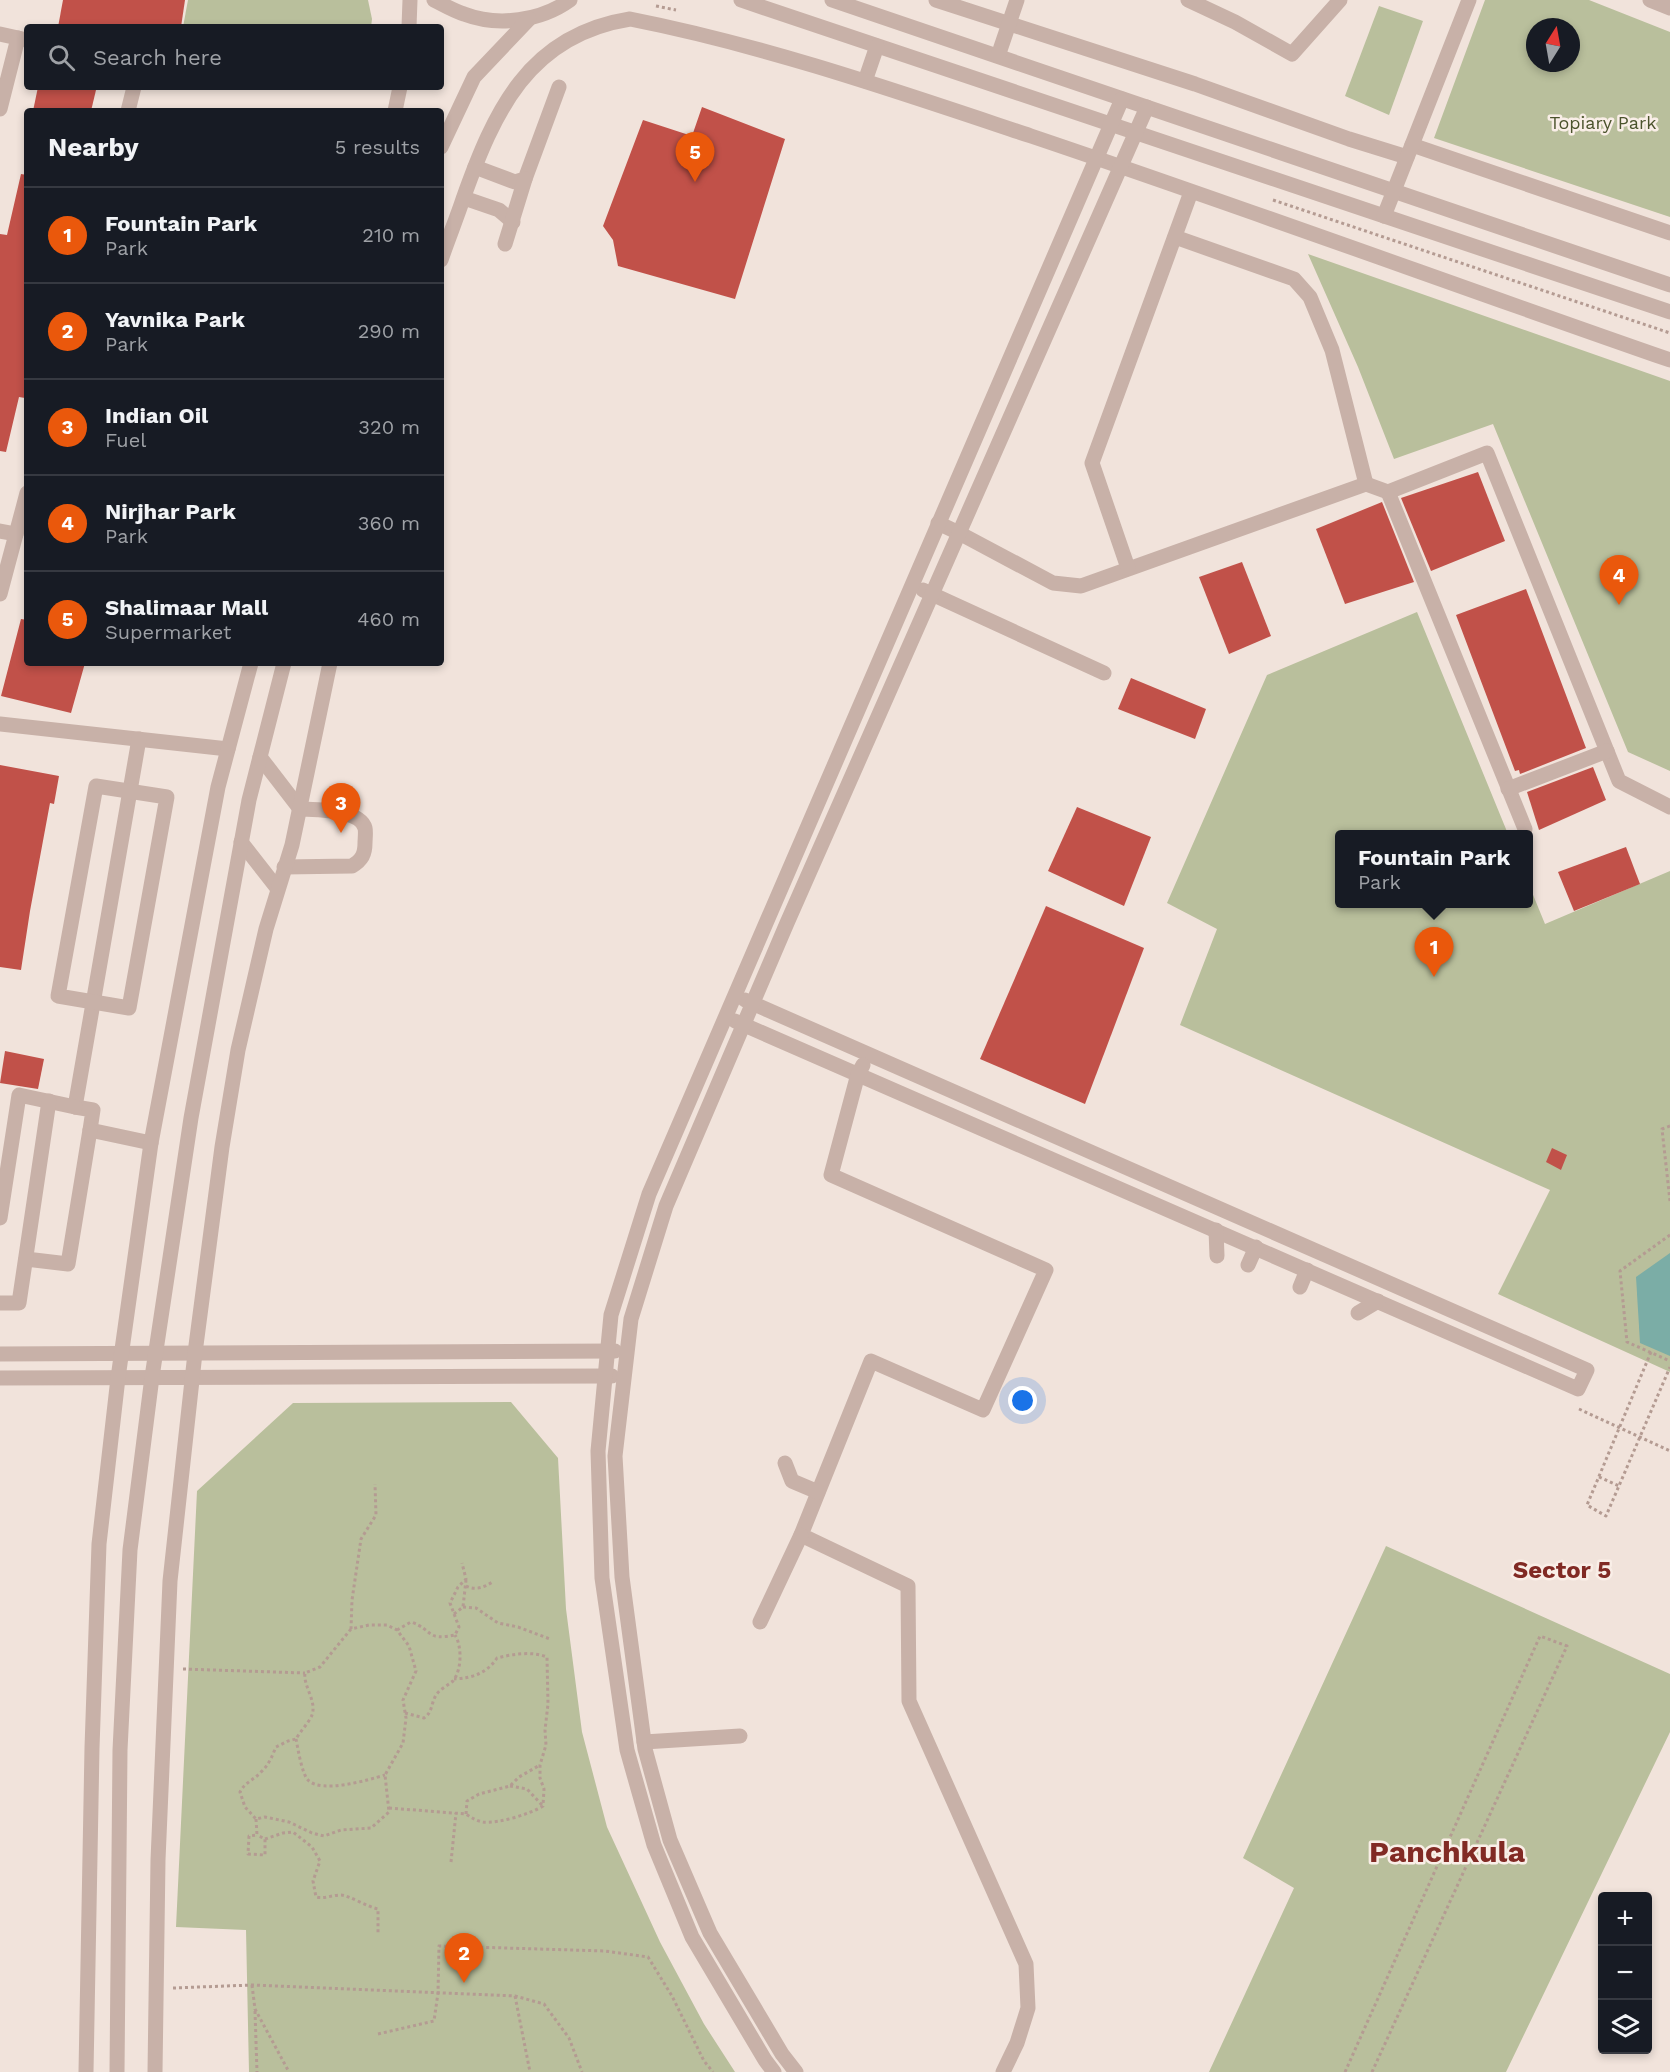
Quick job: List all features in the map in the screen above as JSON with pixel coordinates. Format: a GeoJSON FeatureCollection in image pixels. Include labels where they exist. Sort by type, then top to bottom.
{"type":"FeatureCollection","features":[{"type":"Feature","properties":{"kind":"street"},"geometry":{"type":"LineString","coordinates":[[409,24],[410,0]]}},
{"type":"Feature","properties":{"kind":"street"},"geometry":{"type":"LineString","coordinates":[[434,0],[464,15],[496,21],[529,19],[560,7],[570,0]]}},
{"type":"Feature","properties":{"kind":"street"},"geometry":{"type":"LineString","coordinates":[[741,0],[1670,312]]}},
{"type":"Feature","properties":{"kind":"street"},"geometry":{"type":"LineString","coordinates":[[832,0],[1670,285]]}},
{"type":"Feature","properties":{"kind":"street"},"geometry":{"type":"LineString","coordinates":[[936,0],[1195,84],[1349,139],[1410,151],[1670,233]]}},
{"type":"Feature","properties":{"kind":"street"},"geometry":{"type":"LineString","coordinates":[[998,56],[1017,0]]}},
{"type":"Feature","properties":{"kind":"street"},"geometry":{"type":"LineString","coordinates":[[1188,0],[1235,22],[1292,54],[1340,0]]}},
{"type":"Feature","properties":{"kind":"street"},"geometry":{"type":"LineString","coordinates":[[1384,216],[1469,0]]}},
{"type":"Feature","properties":{"kind":"street"},"geometry":{"type":"LineString","coordinates":[[1650,0],[1670,8]]}},
{"type":"Feature","properties":{"kind":"street"},"geometry":{"type":"LineString","coordinates":[[444,141],[474,77],[529,19]]}},
{"type":"Feature","properties":{"kind":"street"},"geometry":{"type":"LineString","coordinates":[[444,252],[475,167],[498,114],[516,87],[553,49],[585,32],[611,22],[630,19],[776,53],[865,81],[1096,158],[1670,360]]}},
{"type":"Feature","properties":{"kind":"street"},"geometry":{"type":"LineString","coordinates":[[0,34],[23,39],[0,109]]}},
{"type":"Feature","properties":{"kind":"street"},"geometry":{"type":"LineString","coordinates":[[865,81],[877,46]]}},
{"type":"Feature","properties":{"kind":"street"},"geometry":{"type":"LineString","coordinates":[[505,244],[525,179],[559,87]]}},
{"type":"Feature","properties":{"kind":"street"},"geometry":{"type":"LineString","coordinates":[[129,108],[133,90]]}},
{"type":"Feature","properties":{"kind":"street"},"geometry":{"type":"LineString","coordinates":[[396,108],[399,90]]}},
{"type":"Feature","properties":{"kind":"street"},"geometry":{"type":"LineString","coordinates":[[774,2072],[692,1937],[654,1845],[627,1750],[602,1578],[598,1451],[611,1315],[649,1194],[1122,99]]}},
{"type":"Feature","properties":{"kind":"street"},"geometry":{"type":"LineString","coordinates":[[796,2072],[782,2054],[710,1933],[670,1840],[644,1742],[622,1577],[615,1456],[631,1319],[666,1206],[959,532],[1147,107]]}},
{"type":"Feature","properties":{"kind":"street"},"geometry":{"type":"LineString","coordinates":[[475,167],[508,181],[515,182],[525,179]]}},
{"type":"Feature","properties":{"kind":"street"},"geometry":{"type":"LineString","coordinates":[[1128,568],[1092,463],[1191,192]]}},
{"type":"Feature","properties":{"kind":"street"},"geometry":{"type":"LineString","coordinates":[[464,198],[499,210],[513,222]]}},
{"type":"Feature","properties":{"kind":"street"},"geometry":{"type":"LineString","coordinates":[[1175,237],[1294,279],[1310,297],[1332,350],[1366,484]]}},
{"type":"Feature","properties":{"kind":"street"},"geometry":{"type":"LineString","coordinates":[[938,524],[959,532],[1053,583],[1081,585],[1366,484],[1388,492],[1487,453],[1619,781],[1670,807]]}},
{"type":"Feature","properties":{"kind":"street"},"geometry":{"type":"LineString","coordinates":[[1388,492],[1525,829]]}},
{"type":"Feature","properties":{"kind":"street"},"geometry":{"type":"LineString","coordinates":[[0,594],[19,542],[24,511]]}},
{"type":"Feature","properties":{"kind":"street"},"geometry":{"type":"LineString","coordinates":[[0,531],[19,542]]}},
{"type":"Feature","properties":{"kind":"street"},"geometry":{"type":"LineString","coordinates":[[912,585],[1104,673]]}},
{"type":"Feature","properties":{"kind":"street"},"geometry":{"type":"LineString","coordinates":[[86,2072],[91,1772],[99,1544],[118,1377],[151,1143],[218,787],[250,666]]}},
{"type":"Feature","properties":{"kind":"street"},"geometry":{"type":"LineString","coordinates":[[117,2072],[120,1774],[130,1550],[152,1377],[191,1118],[249,800],[283,666]]}},
{"type":"Feature","properties":{"kind":"street"},"geometry":{"type":"LineString","coordinates":[[155,2072],[158,1860],[170,1581],[192,1377],[222,1147],[238,1050],[277,888],[292,844],[329,666]]}},
{"type":"Feature","properties":{"kind":"street"},"geometry":{"type":"LineString","coordinates":[[0,724],[228,748]]}},
{"type":"Feature","properties":{"kind":"street"},"geometry":{"type":"LineString","coordinates":[[75,1107],[139,739]]}},
{"type":"Feature","properties":{"kind":"street"},"geometry":{"type":"LineString","coordinates":[[1508,789],[1607,751]]}},
{"type":"Feature","properties":{"kind":"street"},"geometry":{"type":"LineString","coordinates":[[260,758],[300,809],[345,813],[358,819],[365,828],[365,852],[360,861],[352,866],[284,867]]}},
{"type":"Feature","properties":{"kind":"street"},"geometry":{"type":"LineString","coordinates":[[96,786],[130,791],[167,797],[129,1008],[58,996],[96,786]]}},
{"type":"Feature","properties":{"kind":"street"},"geometry":{"type":"LineString","coordinates":[[241,842],[277,888]]}},
{"type":"Feature","properties":{"kind":"street"},"geometry":{"type":"LineString","coordinates":[[725,1016],[1578,1389],[1587,1370],[734,996]]}},
{"type":"Feature","properties":{"kind":"street"},"geometry":{"type":"LineString","coordinates":[[760,1622],[801,1534],[871,1361],[983,1410],[1046,1270],[831,1175],[858,1074],[868,1054]]}},
{"type":"Feature","properties":{"kind":"street"},"geometry":{"type":"LineString","coordinates":[[0,1218],[19,1095],[93,1110],[68,1264],[26,1259]]}},
{"type":"Feature","properties":{"kind":"street"},"geometry":{"type":"LineString","coordinates":[[0,1303],[19,1303],[49,1101]]}},
{"type":"Feature","properties":{"kind":"street"},"geometry":{"type":"LineString","coordinates":[[90,1130],[151,1143]]}},
{"type":"Feature","properties":{"kind":"street"},"geometry":{"type":"LineString","coordinates":[[1216,1230],[1217,1256]]}},
{"type":"Feature","properties":{"kind":"street"},"geometry":{"type":"LineString","coordinates":[[1248,1265],[1256,1247]]}},
{"type":"Feature","properties":{"kind":"street"},"geometry":{"type":"LineString","coordinates":[[1300,1287],[1307,1270]]}},
{"type":"Feature","properties":{"kind":"street"},"geometry":{"type":"LineString","coordinates":[[1358,1313],[1378,1301]]}},
{"type":"Feature","properties":{"kind":"street"},"geometry":{"type":"LineString","coordinates":[[1501,1355],[1511,1336]]}},
{"type":"Feature","properties":{"kind":"street"},"geometry":{"type":"LineString","coordinates":[[0,1354],[627,1351]]}},
{"type":"Feature","properties":{"kind":"street"},"geometry":{"type":"LineString","coordinates":[[449,1353],[449,1377]]}},
{"type":"Feature","properties":{"kind":"street"},"geometry":{"type":"LineString","coordinates":[[1554,1378],[1563,1359]]}},
{"type":"Feature","properties":{"kind":"street"},"geometry":{"type":"LineString","coordinates":[[0,1378],[624,1376]]}},
{"type":"Feature","properties":{"kind":"street"},"geometry":{"type":"LineString","coordinates":[[785,1463],[792,1481],[818,1492]]}},
{"type":"Feature","properties":{"kind":"street"},"geometry":{"type":"LineString","coordinates":[[801,1534],[908,1586],[909,1701],[1026,1964],[1028,2008],[1017,2043],[1004,2072]]}},
{"type":"Feature","properties":{"kind":"street"},"geometry":{"type":"LineString","coordinates":[[644,1742],[740,1736]]}},
{"type":"Feature","properties":{"kind":"path"},"geometry":{"type":"LineString","coordinates":[[1264,197],[1670,333]]}},
{"type":"Feature","properties":{"kind":"path"},"geometry":{"type":"LineString","coordinates":[[1670,1126],[1662,1129],[1670,1201]]}},
{"type":"Feature","properties":{"kind":"path"},"geometry":{"type":"LineString","coordinates":[[1670,1235],[1620,1271],[1627,1342],[1670,1361]]}},
{"type":"Feature","properties":{"kind":"path"},"geometry":{"type":"LineString","coordinates":[[1651,1352],[1587,1505],[1606,1516],[1670,1367]]}},
{"type":"Feature","properties":{"kind":"path"},"geometry":{"type":"LineString","coordinates":[[1579,1409],[1670,1451]]}},
{"type":"Feature","properties":{"kind":"path"},"geometry":{"type":"LineString","coordinates":[[1599,1477],[1620,1487]]}},
{"type":"Feature","properties":{"kind":"path"},"geometry":{"type":"LineString","coordinates":[[166,1668],[305,1673],[320,1667],[351,1629],[352,1600],[361,1539],[376,1515],[375,1484]]}},
{"type":"Feature","properties":{"kind":"path"},"geometry":{"type":"LineString","coordinates":[[462,1563],[466,1579],[463,1607]]}},
{"type":"Feature","properties":{"kind":"path"},"geometry":{"type":"LineString","coordinates":[[455,1635],[459,1627],[450,1603],[458,1587],[466,1579]]}},
{"type":"Feature","properties":{"kind":"path"},"geometry":{"type":"LineString","coordinates":[[466,1586],[472,1589],[486,1586],[494,1581]]}},
{"type":"Feature","properties":{"kind":"path"},"geometry":{"type":"LineString","coordinates":[[454,1614],[463,1607],[476,1608],[498,1623],[518,1627],[550,1639]]}},
{"type":"Feature","properties":{"kind":"path"},"geometry":{"type":"LineString","coordinates":[[397,1630],[411,1622],[422,1625],[432,1636],[440,1638],[455,1635]]}},
{"type":"Feature","properties":{"kind":"path"},"geometry":{"type":"LineString","coordinates":[[256,1819],[265,1817],[289,1822],[324,1836],[341,1830],[371,1827],[389,1812],[385,1775],[403,1743],[406,1718],[403,1700],[416,1671],[409,1646],[397,1630],[387,1624],[351,1629]]}},
{"type":"Feature","properties":{"kind":"path"},"geometry":{"type":"LineString","coordinates":[[405,1713],[424,1718],[429,1715],[436,1695],[454,1679],[458,1668],[459,1650],[459,1642],[455,1635]]}},
{"type":"Feature","properties":{"kind":"path"},"geometry":{"type":"LineString","coordinates":[[1345,2072],[1540,1636],[1567,1646],[1372,2072]]}},
{"type":"Feature","properties":{"kind":"path"},"geometry":{"type":"LineString","coordinates":[[454,1679],[477,1675],[490,1667],[497,1658],[511,1654],[540,1654],[547,1657],[546,1745],[540,1765],[540,1778],[544,1789],[543,1806]]}},
{"type":"Feature","properties":{"kind":"path"},"geometry":{"type":"LineString","coordinates":[[305,1673],[304,1680],[310,1696],[312,1715],[296,1740],[306,1779],[316,1786],[355,1784],[385,1775]]}},
{"type":"Feature","properties":{"kind":"path"},"geometry":{"type":"LineString","coordinates":[[257,1835],[256,1819],[245,1807],[240,1792],[244,1785],[262,1772],[276,1747],[296,1740]]}},
{"type":"Feature","properties":{"kind":"path"},"geometry":{"type":"LineString","coordinates":[[510,1786],[519,1777],[540,1765]]}},
{"type":"Feature","properties":{"kind":"path"},"geometry":{"type":"LineString","coordinates":[[466,1814],[467,1801],[479,1794],[510,1786],[527,1789],[543,1806]]}},
{"type":"Feature","properties":{"kind":"path"},"geometry":{"type":"LineString","coordinates":[[389,1808],[466,1814],[476,1820],[486,1822],[533,1812],[543,1806]]}},
{"type":"Feature","properties":{"kind":"path"},"geometry":{"type":"LineString","coordinates":[[451,1862],[456,1813]]}},
{"type":"Feature","properties":{"kind":"path"},"geometry":{"type":"LineString","coordinates":[[265,1839],[265,1855],[248,1854],[249,1836],[257,1835],[265,1839],[294,1832],[312,1847],[320,1861],[313,1881],[316,1897],[341,1895],[378,1910],[378,1934]]}},
{"type":"Feature","properties":{"kind":"path"},"geometry":{"type":"LineString","coordinates":[[378,2034],[434,2021],[438,1992],[438,1946],[594,1950],[648,1957],[672,1996],[704,2061],[713,2072]]}},
{"type":"Feature","properties":{"kind":"path"},"geometry":{"type":"LineString","coordinates":[[156,1989],[252,1985],[514,1996],[544,2004],[569,2038],[582,2072]]}},
{"type":"Feature","properties":{"kind":"path"},"geometry":{"type":"LineString","coordinates":[[252,1985],[257,2072]]}},
{"type":"Feature","properties":{"kind":"path"},"geometry":{"type":"LineString","coordinates":[[514,1996],[530,2072]]}},
{"type":"Feature","properties":{"kind":"path"},"geometry":{"type":"LineString","coordinates":[[255,2009],[289,2072]]}},
{"type":"Feature","properties":{"kind":"green space"},"geometry":{"type":"Polygon","coordinates":[[[188,0],[368,0],[372,19],[371,24],[184,24],[188,0]]]}},
{"type":"Feature","properties":{"kind":"green space","name":"Topiary Park"},"geometry":{"type":"Polygon","coordinates":[[[1485,0],[1589,0],[1670,32],[1670,217],[1434,138],[1485,0]]]}},
{"type":"Feature","properties":{"kind":"green space"},"geometry":{"type":"Polygon","coordinates":[[[1379,6],[1423,21],[1389,115],[1345,96],[1379,6]]]}},
{"type":"Feature","properties":{"kind":"green space"},"geometry":{"type":"Polygon","coordinates":[[[1308,254],[1670,381],[1670,771],[1628,752],[1493,424],[1394,459],[1358,367],[1308,254]]]}},
{"type":"Feature","properties":{"kind":"green space"},"geometry":{"type":"Polygon","coordinates":[[[1417,612],[1506,830],[1335,830],[1335,908],[1533,908],[1533,895],[1545,924],[1670,871],[1670,1372],[1498,1294],[1550,1190],[1180,1025],[1217,929],[1167,903],[1267,675],[1417,612]]]}},
{"type":"Feature","properties":{"kind":"green space"},"geometry":{"type":"Polygon","coordinates":[[[511,1402],[558,1458],[566,1609],[582,1732],[607,1827],[660,1942],[704,2024],[735,2072],[249,2072],[246,1930],[176,1927],[197,1491],[293,1403],[511,1402]]]}},
{"type":"Feature","properties":{"kind":"green space"},"geometry":{"type":"Polygon","coordinates":[[[1386,1546],[1670,1674],[1670,1732],[1506,2072],[1209,2072],[1294,1888],[1243,1858],[1386,1546]]]}},
{"type":"Feature","properties":{"kind":"water"},"geometry":{"type":"Polygon","coordinates":[[[1670,1253],[1670,1356],[1640,1343],[1636,1277],[1670,1253]]]}},
{"type":"Feature","properties":{"kind":"building"},"geometry":{"type":"Polygon","coordinates":[[[63,0],[185,0],[181,24],[59,24],[63,0]]]}},
{"type":"Feature","properties":{"kind":"building"},"geometry":{"type":"Polygon","coordinates":[[[37,90],[96,90],[92,108],[34,108],[37,90]]]}},
{"type":"Feature","properties":{"kind":"building"},"geometry":{"type":"Polygon","coordinates":[[[702,107],[785,139],[735,299],[618,266],[613,240],[603,226],[643,120],[692,136],[702,107]]]}},
{"type":"Feature","properties":{"kind":"building"},"geometry":{"type":"Polygon","coordinates":[[[21,174],[24,174],[24,398],[19,397],[6,452],[0,451],[0,234],[7,235],[21,174]]]}},
{"type":"Feature","properties":{"kind":"building"},"geometry":{"type":"Polygon","coordinates":[[[1478,472],[1505,541],[1431,571],[1401,498],[1478,472]]]}},
{"type":"Feature","properties":{"kind":"building"},"geometry":{"type":"Polygon","coordinates":[[[1382,502],[1414,582],[1345,604],[1316,529],[1382,502]]]}},
{"type":"Feature","properties":{"kind":"building"},"geometry":{"type":"Polygon","coordinates":[[[1242,562],[1271,636],[1229,654],[1199,577],[1242,562]]]}},
{"type":"Feature","properties":{"kind":"building"},"geometry":{"type":"Polygon","coordinates":[[[1526,589],[1586,748],[1520,774],[1519,770],[1515,771],[1456,615],[1526,589]]]}},
{"type":"Feature","properties":{"kind":"building"},"geometry":{"type":"Polygon","coordinates":[[[21,619],[24,620],[24,666],[84,666],[71,713],[1,696],[21,619]]]}},
{"type":"Feature","properties":{"kind":"building"},"geometry":{"type":"Polygon","coordinates":[[[1131,678],[1206,709],[1195,739],[1118,709],[1131,678]]]}},
{"type":"Feature","properties":{"kind":"building"},"geometry":{"type":"Polygon","coordinates":[[[0,765],[59,776],[54,804],[50,803],[21,970],[0,967],[0,765]]]}},
{"type":"Feature","properties":{"kind":"building"},"geometry":{"type":"Polygon","coordinates":[[[1593,767],[1606,800],[1539,830],[1527,792],[1593,767]]]}},
{"type":"Feature","properties":{"kind":"building"},"geometry":{"type":"Polygon","coordinates":[[[1077,807],[1151,837],[1124,906],[1048,871],[1077,807]]]}},
{"type":"Feature","properties":{"kind":"building"},"geometry":{"type":"Polygon","coordinates":[[[1626,847],[1640,884],[1574,911],[1558,872],[1626,847]]]}},
{"type":"Feature","properties":{"kind":"building"},"geometry":{"type":"Polygon","coordinates":[[[1046,906],[1144,948],[1085,1104],[980,1059],[1046,906]]]}},
{"type":"Feature","properties":{"kind":"building"},"geometry":{"type":"Polygon","coordinates":[[[5,1051],[44,1059],[38,1089],[0,1083],[5,1051]]]}},
{"type":"Feature","properties":{"kind":"building"},"geometry":{"type":"Polygon","coordinates":[[[1552,1148],[1567,1155],[1561,1170],[1546,1162],[1552,1148]]]}},
{"type":"Feature","properties":{"kind":"place","name":"Shalimaar Mall"},"geometry":{"type":"Point","coordinates":[695,182]}},
{"type":"Feature","properties":{"kind":"place","name":"Nirjhar Park"},"geometry":{"type":"Point","coordinates":[1619,605]}},
{"type":"Feature","properties":{"kind":"place","name":"Indian Oil"},"geometry":{"type":"Point","coordinates":[341,833]}},
{"type":"Feature","properties":{"kind":"place","name":"Fountain Park"},"geometry":{"type":"Point","coordinates":[1434,977]}},
{"type":"Feature","properties":{"kind":"place","name":"Yavnika Park"},"geometry":{"type":"Point","coordinates":[464,1983]}},
{"type":"Feature","properties":{"kind":"district","name":"Sector 5"},"geometry":{"type":"Point","coordinates":[1562,1570]}},
{"type":"Feature","properties":{"kind":"district","name":"Panchkula"},"geometry":{"type":"Point","coordinates":[1447,1851]}}]}
